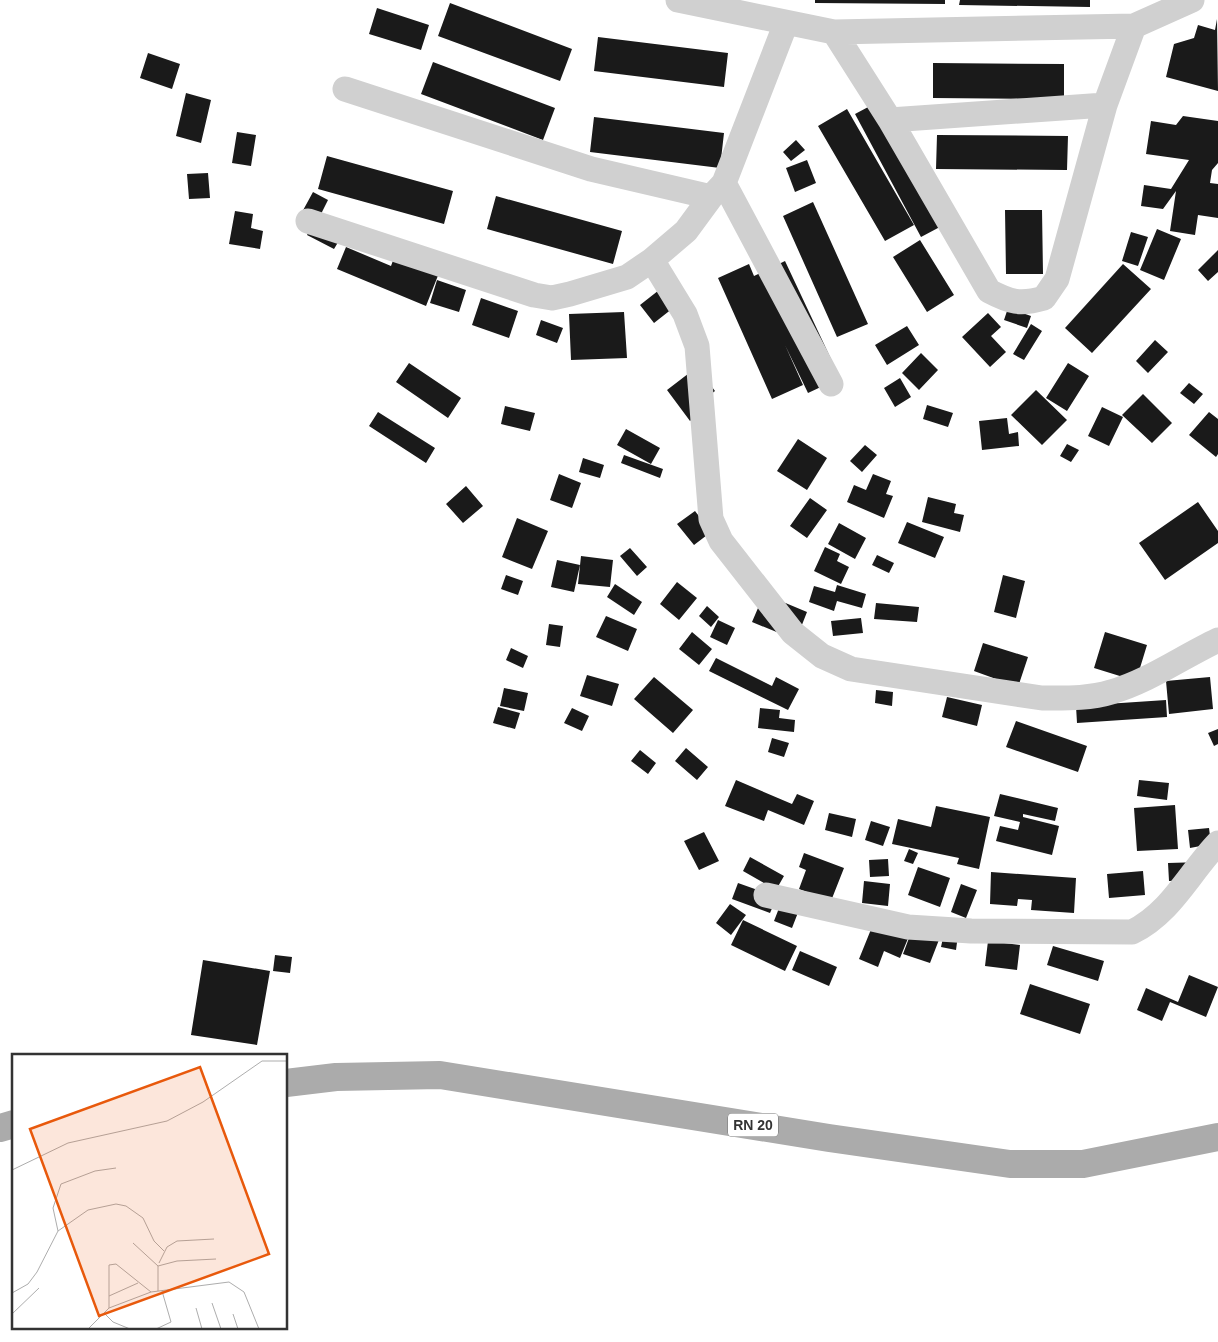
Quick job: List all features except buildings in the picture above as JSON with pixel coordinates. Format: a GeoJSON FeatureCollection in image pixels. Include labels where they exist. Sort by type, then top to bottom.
{"type":"FeatureCollection","features":[{"type":"Feature","properties":{"kind":"main road","name":"RN 20"},"geometry":{"type":"LineString","coordinates":[[288,1083],[336,1077],[440,1075],[829,1138],[1010,1164],[1083,1164],[1218,1137]]}},
{"type":"Feature","properties":{"kind":"street"},"geometry":{"type":"LineString","coordinates":[[678,0],[759,8],[786,23],[834,32],[1134,26],[1179,3]]}},
{"type":"Feature","properties":{"kind":"street"},"geometry":{"type":"LineString","coordinates":[[308,221],[534,295],[552,298],[627,277],[652,260],[686,231],[718,190],[786,23]]}},
{"type":"Feature","properties":{"kind":"street"},"geometry":{"type":"LineString","coordinates":[[834,32],[890,120],[989,291],[1011,302],[1032,302],[1044,298],[1057,279],[1105,105],[1134,26]]}},
{"type":"Feature","properties":{"kind":"street"},"geometry":{"type":"LineString","coordinates":[[345,89],[592,169],[718,190]]}},
{"type":"Feature","properties":{"kind":"street"},"geometry":{"type":"LineString","coordinates":[[890,120],[1105,105]]}},
{"type":"Feature","properties":{"kind":"street"},"geometry":{"type":"LineString","coordinates":[[718,190],[831,384]]}},
{"type":"Feature","properties":{"kind":"street"},"geometry":{"type":"LineString","coordinates":[[652,260],[685,314],[697,346],[711,519],[732,554],[794,633],[822,656],[852,669],[1042,698],[1073,698],[1110,693],[1148,678],[1188,654],[1218,640]]}},
{"type":"Feature","properties":{"kind":"street"},"geometry":{"type":"LineString","coordinates":[[766,895],[908,928],[971,931],[1132,932],[1149,924],[1164,911],[1203,858],[1218,843]]}}]}
